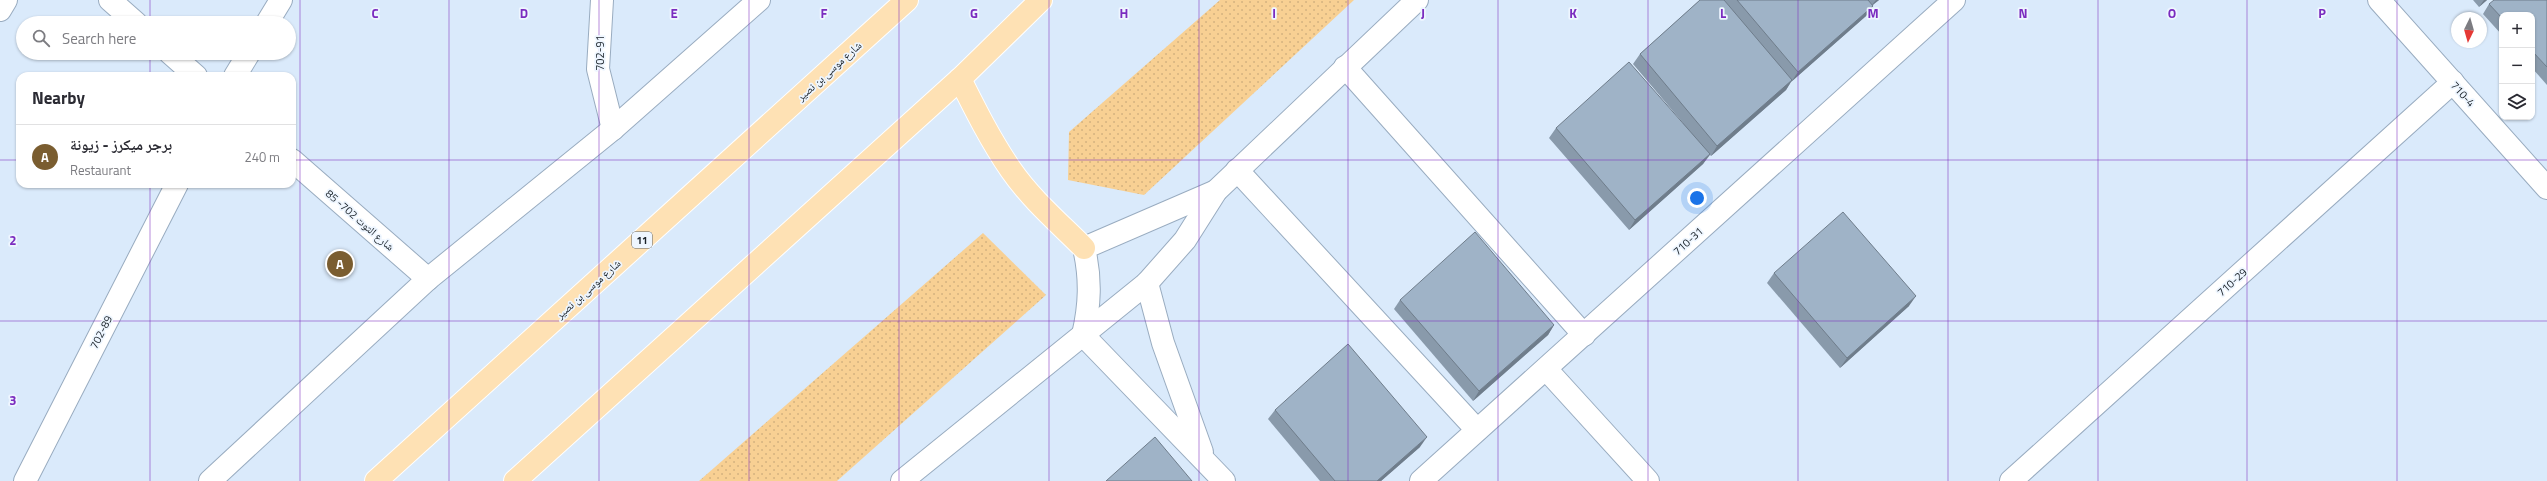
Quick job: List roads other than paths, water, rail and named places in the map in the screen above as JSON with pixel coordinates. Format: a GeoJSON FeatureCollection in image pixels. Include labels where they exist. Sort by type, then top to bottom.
{"type":"FeatureCollection","features":[{"type":"Feature","properties":{"kind":"main road","name":"شارع موسى بن نصير"},"geometry":{"type":"LineString","coordinates":[[376,481],[907,0]]}},
{"type":"Feature","properties":{"kind":"main road"},"geometry":{"type":"LineString","coordinates":[[515,481],[960,79],[1041,0]]}},
{"type":"Feature","properties":{"kind":"main road"},"geometry":{"type":"LineString","coordinates":[[960,79],[983,127],[1012,171],[1046,212],[1084,248]]}},
{"type":"Feature","properties":{"kind":"street"},"geometry":{"type":"LineString","coordinates":[[0,10],[6,0]]}},
{"type":"Feature","properties":{"kind":"street"},"geometry":{"type":"LineString","coordinates":[[110,0],[128,16]]}},
{"type":"Feature","properties":{"kind":"street"},"geometry":{"type":"LineString","coordinates":[[271,16],[281,0]]}},
{"type":"Feature","properties":{"kind":"street","name":"702-91"},"geometry":{"type":"LineString","coordinates":[[602,0],[598,69],[613,129]]}},
{"type":"Feature","properties":{"kind":"street"},"geometry":{"type":"LineString","coordinates":[[210,481],[428,279],[613,129],[759,0]]}},
{"type":"Feature","properties":{"kind":"street"},"geometry":{"type":"LineString","coordinates":[[902,481],[1147,283],[1185,240],[1216,191],[1344,67],[1417,0]]}},
{"type":"Feature","properties":{"kind":"street","name":"710-31"},"geometry":{"type":"LineString","coordinates":[[1421,481],[1954,0]]}},
{"type":"Feature","properties":{"kind":"street","name":"710-4"},"geometry":{"type":"LineString","coordinates":[[2379,0],[2547,188]]}},
{"type":"Feature","properties":{"kind":"street"},"geometry":{"type":"LineString","coordinates":[[178,60],[191,72]]}},
{"type":"Feature","properties":{"kind":"street"},"geometry":{"type":"LineString","coordinates":[[237,72],[245,60]]}},
{"type":"Feature","properties":{"kind":"street"},"geometry":{"type":"LineString","coordinates":[[1344,67],[1584,335]]}},
{"type":"Feature","properties":{"kind":"street","name":"710-29"},"geometry":{"type":"LineString","coordinates":[[2011,481],[2452,82]]}},
{"type":"Feature","properties":{"kind":"street","name":"شارع التوت 702- 85"},"geometry":{"type":"LineString","coordinates":[[296,164],[428,279]]}},
{"type":"Feature","properties":{"kind":"street"},"geometry":{"type":"LineString","coordinates":[[1238,170],[1477,430]]}},
{"type":"Feature","properties":{"kind":"street","name":"702-89"},"geometry":{"type":"LineString","coordinates":[[25,481],[176,188]]}},
{"type":"Feature","properties":{"kind":"street"},"geometry":{"type":"LineString","coordinates":[[1082,335],[1088,314],[1090,292],[1084,248],[1216,191]]}},
{"type":"Feature","properties":{"kind":"street"},"geometry":{"type":"LineString","coordinates":[[1147,283],[1162,343],[1206,460]]}},
{"type":"Feature","properties":{"kind":"street"},"geometry":{"type":"LineString","coordinates":[[1082,335],[1206,460],[1224,481]]}},
{"type":"Feature","properties":{"kind":"street"},"geometry":{"type":"LineString","coordinates":[[1546,369],[1648,481]]}},
{"type":"Feature","properties":{"kind":"place","name":"برجر ميكرز - زيونة"},"geometry":{"type":"Point","coordinates":[340,264]}}]}
